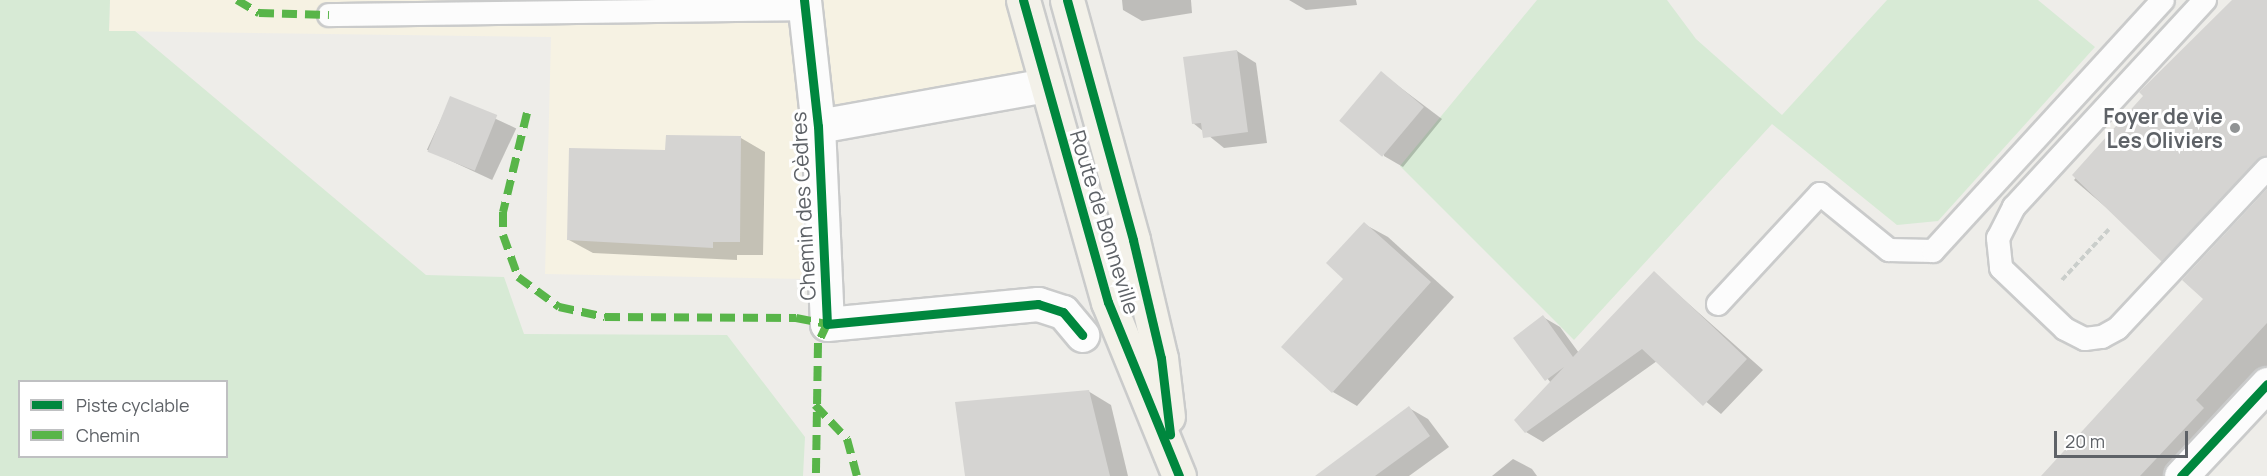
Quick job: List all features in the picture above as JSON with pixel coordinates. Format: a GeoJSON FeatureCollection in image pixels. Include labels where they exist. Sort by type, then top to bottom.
{"type":"FeatureCollection","features":[{"type":"Feature","properties":{"kind":"main road","name":"Route de Bonneville"},"geometry":{"type":"LineString","coordinates":[[1023,0],[1108,302],[1175,462]]}},
{"type":"Feature","properties":{"kind":"main road","name":"Route de Bonneville"},"geometry":{"type":"LineString","coordinates":[[1067,0],[1161,358],[1175,462]]}},
{"type":"Feature","properties":{"kind":"street","name":"Chemin des Cèdres"},"geometry":{"type":"LineString","coordinates":[[804,5],[818,126],[827,324],[1038,304],[1064,312],[1082,335]]}},
{"type":"Feature","properties":{"kind":"street","name":"Chemin des Cèdres"},"geometry":{"type":"LineString","coordinates":[[818,126],[1046,85]]}},
{"type":"Feature","properties":{"kind":"street"},"geometry":{"type":"LineString","coordinates":[[2181,476],[2267,384]]}},
{"type":"Feature","properties":{"kind":"lane"},"geometry":{"type":"LineString","coordinates":[[1718,304],[1820,194],[1889,250],[1933,251],[2163,0]]}},
{"type":"Feature","properties":{"kind":"lane"},"geometry":{"type":"LineString","coordinates":[[2205,0],[2006,218],[1998,238],[2001,268],[2065,329],[2085,339],[2118,328],[2267,169]]}},
{"type":"Feature","properties":{"kind":"lane"},"geometry":{"type":"LineString","coordinates":[[329,15],[804,5]]}},
{"type":"Feature","properties":{"kind":"path"},"geometry":{"type":"LineString","coordinates":[[2038,304],[2109,229]]}},
{"type":"Feature","properties":{"kind":"shaded area"},"geometry":{"type":"Polygon","coordinates":[[[110,0],[1013,0],[1040,86],[798,133],[806,279],[545,274],[551,37],[109,31],[110,0]]]}},
{"type":"Feature","properties":{"kind":"green space"},"geometry":{"type":"Polygon","coordinates":[[[0,0],[110,0],[109,31],[135,31],[426,275],[504,277],[524,334],[727,335],[805,437],[803,476],[0,476],[0,0]]]}},
{"type":"Feature","properties":{"kind":"green space"},"geometry":{"type":"Polygon","coordinates":[[[1537,0],[1667,0],[1696,39],[1782,115],[1887,0],[2038,0],[2095,47],[1938,221],[1897,225],[1772,124],[1574,340],[1400,166],[1537,0]]]}},
{"type":"Feature","properties":{"kind":"building","name":"Foyer de vie Les Oliviers"},"geometry":{"type":"Polygon","coordinates":[[[2232,0],[2267,0],[2267,156],[2257,160],[2162,262],[2072,175],[2143,96],[2139,92],[2232,0]]]}},
{"type":"Feature","properties":{"kind":"building"},"geometry":{"type":"Polygon","coordinates":[[[1237,50],[1248,132],[1203,138],[1201,123],[1192,124],[1183,57],[1237,50]]]}},
{"type":"Feature","properties":{"kind":"building"},"geometry":{"type":"Polygon","coordinates":[[[1381,71],[1424,107],[1382,157],[1339,121],[1381,71]]]}},
{"type":"Feature","properties":{"kind":"building"},"geometry":{"type":"Polygon","coordinates":[[[450,96],[497,115],[475,171],[428,152],[450,96]]]}},
{"type":"Feature","properties":{"kind":"building"},"geometry":{"type":"Polygon","coordinates":[[[666,135],[741,136],[740,242],[713,242],[713,248],[567,240],[569,148],[665,150],[666,135]]]}},
{"type":"Feature","properties":{"kind":"building"},"geometry":{"type":"Polygon","coordinates":[[[2267,189],[2267,323],[2196,400],[2204,408],[2140,476],[2041,476],[2203,299],[2182,280],[2267,189]]]}},
{"type":"Feature","properties":{"kind":"building"},"geometry":{"type":"Polygon","coordinates":[[[1364,222],[1431,282],[1332,393],[1281,347],[1343,279],[1326,263],[1364,222]]]}},
{"type":"Feature","properties":{"kind":"building"},"geometry":{"type":"Polygon","coordinates":[[[1654,271],[1747,359],[1703,406],[1642,349],[1525,433],[1514,420],[1564,367],[1545,381],[1513,338],[1543,315],[1573,357],[1654,271]]]}},
{"type":"Feature","properties":{"kind":"building"},"geometry":{"type":"Polygon","coordinates":[[[1089,390],[1110,476],[965,476],[955,402],[1089,390]]]}},
{"type":"Feature","properties":{"kind":"building"},"geometry":{"type":"Polygon","coordinates":[[[1409,406],[1430,436],[1375,476],[1315,476],[1409,406]]]}},
{"type":"Feature","properties":{"kind":"marked path"},"geometry":{"type":"LineString","coordinates":[[237,0],[259,13],[329,15]]}},
{"type":"Feature","properties":{"kind":"marked path"},"geometry":{"type":"LineString","coordinates":[[527,113],[503,212],[503,235],[518,277],[559,307],[605,317],[796,318],[827,324],[818,343],[816,476]]}},
{"type":"Feature","properties":{"kind":"marked path"},"geometry":{"type":"LineString","coordinates":[[815,405],[847,439],[857,476]]}},
{"type":"Feature","properties":{"kind":"cycle path"},"geometry":{"type":"LineString","coordinates":[[804,0],[818,126],[827,324],[1038,304],[1063,312],[1082,335]]}},
{"type":"Feature","properties":{"kind":"cycle path"},"geometry":{"type":"LineString","coordinates":[[1023,0],[1108,302],[1179,476]]}},
{"type":"Feature","properties":{"kind":"cycle path"},"geometry":{"type":"LineString","coordinates":[[1067,0],[1133,240],[1161,358],[1170,434]]}},
{"type":"Feature","properties":{"kind":"cycle path"},"geometry":{"type":"LineString","coordinates":[[2181,476],[2267,384]]}},
{"type":"Feature","properties":{"kind":"place","name":"Foyer de vie Les Oliviers"},"geometry":{"type":"Point","coordinates":[2235,128]}}]}
